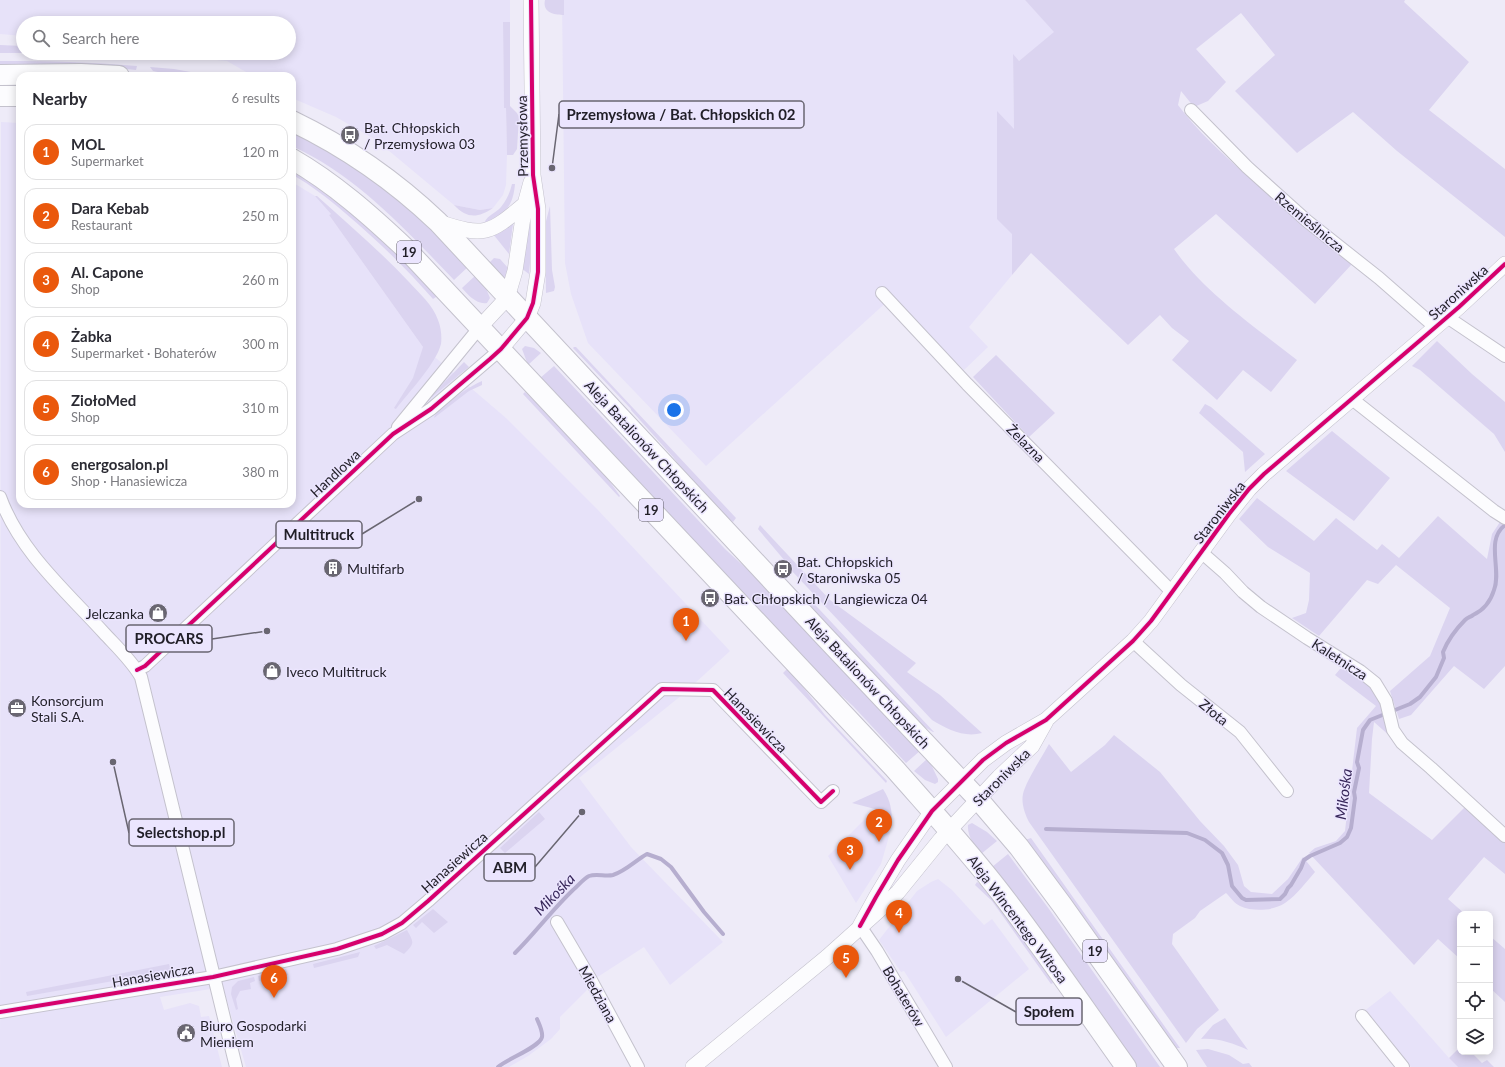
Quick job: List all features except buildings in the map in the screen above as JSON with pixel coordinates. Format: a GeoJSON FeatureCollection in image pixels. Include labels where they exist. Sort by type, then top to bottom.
{"type":"FeatureCollection","features":[{"type":"Feature","properties":{"kind":"main road"},"geometry":{"type":"LineString","coordinates":[[0,75],[16,75]]}},
{"type":"Feature","properties":{"kind":"main road"},"geometry":{"type":"LineString","coordinates":[[0,96],[16,96]]}},
{"type":"Feature","properties":{"kind":"main road","name":"Aleja Batalionów Chłopskich"},"geometry":{"type":"LineString","coordinates":[[296,123],[330,141],[375,169],[415,200],[438,222],[507,298],[978,799]]}},
{"type":"Feature","properties":{"kind":"main road","name":"19"},"geometry":{"type":"LineString","coordinates":[[296,162],[331,184],[360,207],[426,269],[949,830]]}},
{"type":"Feature","properties":{"kind":"main road","name":"19"},"geometry":{"type":"LineString","coordinates":[[978,799],[1019,847],[1177,1067]]}},
{"type":"Feature","properties":{"kind":"main road","name":"Aleja Wincentego Witosa"},"geometry":{"type":"LineString","coordinates":[[949,830],[1000,892],[1126,1067]]}},
{"type":"Feature","properties":{"kind":"street","name":"Przemysłowa"},"geometry":{"type":"LineString","coordinates":[[527,318],[533,303],[538,272],[538,209],[533,175],[531,0]]}},
{"type":"Feature","properties":{"kind":"street","name":"Rzemieślnicza"},"geometry":{"type":"LineString","coordinates":[[1191,110],[1247,167],[1307,221],[1436,327]]}},
{"type":"Feature","properties":{"kind":"street","name":"Przemysłowa"},"geometry":{"type":"LineString","coordinates":[[507,298],[515,270],[525,204],[533,175]]}},
{"type":"Feature","properties":{"kind":"street"},"geometry":{"type":"LineString","coordinates":[[438,222],[464,231],[481,232],[494,228],[525,204]]}},
{"type":"Feature","properties":{"kind":"street","name":"Staroniwska"},"geometry":{"type":"LineString","coordinates":[[860,926],[895,866],[932,811],[961,781],[983,760],[1006,743],[1046,720],[1133,641],[1151,621],[1229,514],[1259,479],[1436,327],[1505,264]]}},
{"type":"Feature","properties":{"kind":"street","name":"Żelazna"},"geometry":{"type":"LineString","coordinates":[[882,293],[967,384],[1172,592]]}},
{"type":"Feature","properties":{"kind":"street"},"geometry":{"type":"LineString","coordinates":[[480,327],[507,298]]}},
{"type":"Feature","properties":{"kind":"street"},"geometry":{"type":"LineString","coordinates":[[1447,317],[1505,356]]}},
{"type":"Feature","properties":{"kind":"street"},"geometry":{"type":"LineString","coordinates":[[501,349],[527,318]]}},
{"type":"Feature","properties":{"kind":"street","name":"Handlowa"},"geometry":{"type":"LineString","coordinates":[[393,434],[480,327]]}},
{"type":"Feature","properties":{"kind":"street","name":"Handlowa"},"geometry":{"type":"LineString","coordinates":[[137,670],[145,666],[393,434],[430,409],[501,349]]}},
{"type":"Feature","properties":{"kind":"street"},"geometry":{"type":"LineString","coordinates":[[1352,399],[1494,511],[1505,518]]}},
{"type":"Feature","properties":{"kind":"street"},"geometry":{"type":"LineString","coordinates":[[0,497],[13,526],[27,548],[137,670],[145,688],[236,1067]]}},
{"type":"Feature","properties":{"kind":"street","name":"Kaletnicza"},"geometry":{"type":"LineString","coordinates":[[1201,552],[1261,607],[1370,678],[1382,692],[1393,730],[1402,743],[1500,824],[1505,836]]}},
{"type":"Feature","properties":{"kind":"street","name":"Złota"},"geometry":{"type":"LineString","coordinates":[[1133,641],[1181,685],[1240,732],[1287,791]]}},
{"type":"Feature","properties":{"kind":"street","name":"Hanasiewicza"},"geometry":{"type":"LineString","coordinates":[[0,1012],[213,976],[337,949],[382,934],[402,923],[434,896],[662,689],[713,690],[821,802],[833,791]]}},
{"type":"Feature","properties":{"kind":"street","name":"Staroniwska"},"geometry":{"type":"LineString","coordinates":[[693,1067],[827,957],[898,892],[949,830],[1032,746],[1046,720]]}},
{"type":"Feature","properties":{"kind":"street","name":"Miedziana"},"geometry":{"type":"LineString","coordinates":[[557,922],[599,994],[638,1067]]}},
{"type":"Feature","properties":{"kind":"street","name":"Bohaterów"},"geometry":{"type":"LineString","coordinates":[[860,926],[877,951],[946,1067]]}},
{"type":"Feature","properties":{"kind":"street"},"geometry":{"type":"LineString","coordinates":[[1362,1016],[1403,1067]]}},
{"type":"Feature","properties":{"kind":"shaded area"},"geometry":{"type":"Polygon","coordinates":[[[0,0],[510,0],[510,22],[503,22],[504,107],[506,108],[507,155],[506,185],[503,195],[493,208],[480,210],[454,205],[376,140],[336,117],[296,100],[296,72],[246,72],[227,61],[216,60],[296,60],[296,16],[16,16],[16,35],[0,34],[0,0]]]}},
{"type":"Feature","properties":{"kind":"shaded area"},"geometry":{"type":"Polygon","coordinates":[[[545,0],[564,0],[564,15],[553,14],[547,10],[545,8],[545,0]]]}},
{"type":"Feature","properties":{"kind":"shaded area"},"geometry":{"type":"Polygon","coordinates":[[[562,0],[1025,0],[1055,32],[1019,61],[1013,55],[1014,130],[997,112],[1012,234],[1012,275],[969,327],[988,347],[964,370],[890,299],[706,466],[588,343],[571,294],[565,263],[562,0]]]}},
{"type":"Feature","properties":{"kind":"shaded area"},"geometry":{"type":"Polygon","coordinates":[[[1025,0],[1405,0],[1404,2],[1469,62],[1429,110],[1505,169],[1505,237],[1397,151],[1353,112],[1297,153],[1235,91],[1275,55],[1241,13],[1196,49],[1226,82],[1208,101],[1194,107],[1181,91],[1178,105],[1202,133],[1246,175],[1352,264],[1315,304],[1216,214],[1174,249],[1186,265],[1215,295],[1297,360],[1271,392],[1243,370],[1217,400],[1172,360],[1189,341],[1172,328],[1160,315],[1128,345],[1031,253],[1012,275],[1012,234],[997,219],[997,111],[1014,129],[1013,54],[1019,61],[1054,32],[1025,0]]]}},
{"type":"Feature","properties":{"kind":"shaded area"},"geometry":{"type":"Polygon","coordinates":[[[503,22],[510,22],[510,106],[519,117],[517,149],[513,155],[507,155],[506,108],[504,108],[503,22]]]}},
{"type":"Feature","properties":{"kind":"shaded area"},"geometry":{"type":"Polygon","coordinates":[[[0,45],[16,46],[16,53],[0,53],[0,45]]]}},
{"type":"Feature","properties":{"kind":"shaded area"},"geometry":{"type":"Polygon","coordinates":[[[0,61],[69,62],[137,66],[136,70],[116,68],[0,67],[0,61]]]}},
{"type":"Feature","properties":{"kind":"shaded area"},"geometry":{"type":"Polygon","coordinates":[[[150,67],[191,72],[158,72],[153,71],[150,67]]]}},
{"type":"Feature","properties":{"kind":"shaded area"},"geometry":{"type":"Polygon","coordinates":[[[1,122],[16,123],[16,508],[296,508],[296,184],[315,196],[331,214],[329,215],[423,347],[506,418],[597,509],[730,651],[682,695],[579,778],[631,847],[723,942],[670,985],[644,947],[596,978],[586,991],[560,1017],[560,1029],[551,1039],[528,1056],[509,1067],[246,1067],[223,987],[160,997],[164,1010],[190,1003],[199,1006],[201,1017],[209,1016],[222,1067],[0,1067],[1,122]]]}},
{"type":"Feature","properties":{"kind":"shaded area"},"geometry":{"type":"Polygon","coordinates":[[[296,132],[335,153],[408,205],[469,266],[454,280],[379,205],[338,172],[316,158],[296,148],[296,132]]]}},
{"type":"Feature","properties":{"kind":"shaded area"},"geometry":{"type":"Polygon","coordinates":[[[302,174],[369,223],[439,295],[433,299],[402,265],[357,223],[320,193],[296,177],[296,175],[302,174]]]}},
{"type":"Feature","properties":{"kind":"shaded area"},"geometry":{"type":"Polygon","coordinates":[[[512,184],[515,184],[510,205],[497,218],[484,225],[488,217],[503,204],[508,196],[512,184]]]}},
{"type":"Feature","properties":{"kind":"shaded area"},"geometry":{"type":"Polygon","coordinates":[[[315,196],[317,196],[352,227],[398,271],[429,304],[438,320],[441,329],[441,344],[438,352],[428,369],[396,409],[394,408],[413,378],[423,347],[329,215],[331,214],[315,196]]]}},
{"type":"Feature","properties":{"kind":"shaded area"},"geometry":{"type":"Polygon","coordinates":[[[454,205],[480,210],[493,208],[482,214],[473,216],[463,213],[454,205]]]}},
{"type":"Feature","properties":{"kind":"shaded area"},"geometry":{"type":"Polygon","coordinates":[[[533,206],[530,263],[529,274],[521,268],[533,206]]]}},
{"type":"Feature","properties":{"kind":"shaded area"},"geometry":{"type":"Polygon","coordinates":[[[550,206],[552,270],[555,287],[554,291],[546,293],[545,225],[550,206]]]}},
{"type":"Feature","properties":{"kind":"shaded area"},"geometry":{"type":"Polygon","coordinates":[[[512,223],[513,224],[509,254],[493,234],[512,223]]]}},
{"type":"Feature","properties":{"kind":"shaded area"},"geometry":{"type":"Polygon","coordinates":[[[494,258],[500,259],[508,268],[504,279],[488,264],[494,258]]]}},
{"type":"Feature","properties":{"kind":"shaded area"},"geometry":{"type":"Polygon","coordinates":[[[476,275],[485,286],[490,298],[487,303],[476,301],[462,288],[476,275]]]}},
{"type":"Feature","properties":{"kind":"shaded area"},"geometry":{"type":"Polygon","coordinates":[[[1437,341],[1505,402],[1505,452],[1494,434],[1420,370],[1412,366],[1437,341]]]}},
{"type":"Feature","properties":{"kind":"shaded area"},"geometry":{"type":"Polygon","coordinates":[[[525,346],[534,348],[541,353],[528,365],[522,349],[525,346]]]}},
{"type":"Feature","properties":{"kind":"shaded area"},"geometry":{"type":"Polygon","coordinates":[[[576,347],[736,518],[733,522],[711,504],[673,457],[631,409],[573,348],[576,347]]]}},
{"type":"Feature","properties":{"kind":"shaded area"},"geometry":{"type":"Polygon","coordinates":[[[996,355],[1055,413],[1029,437],[973,377],[996,355]]]}},
{"type":"Feature","properties":{"kind":"shaded area"},"geometry":{"type":"Polygon","coordinates":[[[464,362],[469,367],[432,397],[432,395],[464,362]]]}},
{"type":"Feature","properties":{"kind":"shaded area"},"geometry":{"type":"Polygon","coordinates":[[[554,366],[725,549],[760,581],[921,750],[906,763],[853,706],[793,652],[539,379],[554,366]]]}},
{"type":"Feature","properties":{"kind":"shaded area"},"geometry":{"type":"Polygon","coordinates":[[[482,381],[482,385],[469,391],[434,418],[447,403],[482,381]]]}},
{"type":"Feature","properties":{"kind":"shaded area"},"geometry":{"type":"Polygon","coordinates":[[[525,392],[565,429],[598,465],[620,496],[619,497],[523,394],[525,392]]]}},
{"type":"Feature","properties":{"kind":"shaded area"},"geometry":{"type":"Polygon","coordinates":[[[1205,404],[1211,407],[1265,454],[1245,472],[1243,452],[1199,413],[1205,404]]]}},
{"type":"Feature","properties":{"kind":"shaded area"},"geometry":{"type":"Polygon","coordinates":[[[1332,431],[1390,478],[1354,521],[1286,471],[1332,431]]]}},
{"type":"Feature","properties":{"kind":"shaded area"},"geometry":{"type":"Polygon","coordinates":[[[1257,498],[1314,541],[1336,518],[1377,550],[1382,544],[1399,558],[1438,516],[1487,559],[1492,534],[1500,522],[1505,525],[1505,666],[1484,689],[1454,666],[1411,715],[1399,719],[1390,691],[1430,656],[1450,608],[1396,565],[1378,584],[1367,580],[1319,636],[1292,618],[1306,613],[1309,600],[1310,573],[1268,547],[1239,519],[1257,498]]]}},
{"type":"Feature","properties":{"kind":"shaded area"},"geometry":{"type":"Polygon","coordinates":[[[760,525],[830,600],[916,663],[907,672],[940,695],[982,733],[969,734],[956,732],[932,720],[791,570],[758,529],[760,525]]]}},
{"type":"Feature","properties":{"kind":"shaded area"},"geometry":{"type":"Polygon","coordinates":[[[805,594],[934,732],[916,722],[818,617],[803,596],[805,594]]]}},
{"type":"Feature","properties":{"kind":"shaded area"},"geometry":{"type":"Polygon","coordinates":[[[788,668],[825,715],[887,781],[886,783],[783,673],[788,668]]]}},
{"type":"Feature","properties":{"kind":"shaded area"},"geometry":{"type":"Polygon","coordinates":[[[1340,669],[1350,671],[1371,686],[1383,702],[1391,737],[1374,722],[1369,793],[1432,840],[1466,806],[1505,843],[1505,874],[1484,857],[1448,899],[1462,911],[1457,911],[1457,956],[1438,939],[1414,965],[1309,853],[1315,848],[1336,841],[1345,831],[1357,728],[1376,706],[1335,675],[1340,669]]]}},
{"type":"Feature","properties":{"kind":"shaded area"},"geometry":{"type":"Polygon","coordinates":[[[1114,735],[1160,772],[1200,821],[1224,846],[1238,865],[1244,886],[1251,892],[1272,894],[1288,879],[1303,857],[1315,872],[1293,896],[1280,906],[1263,910],[1245,908],[1236,903],[1226,893],[1200,911],[1195,918],[1173,934],[1172,944],[1219,1010],[1197,1029],[1186,1043],[1029,822],[1024,808],[1023,794],[1031,776],[1049,744],[1071,772],[1105,745],[1114,735]]]}},
{"type":"Feature","properties":{"kind":"shaded area"},"geometry":{"type":"Polygon","coordinates":[[[928,758],[938,779],[938,782],[935,784],[925,780],[914,771],[928,758]]]}},
{"type":"Feature","properties":{"kind":"shaded area"},"geometry":{"type":"Polygon","coordinates":[[[883,789],[890,806],[892,825],[875,809],[852,803],[883,789]]]}},
{"type":"Feature","properties":{"kind":"shaded area"},"geometry":{"type":"Polygon","coordinates":[[[539,812],[545,819],[505,853],[500,848],[539,812]]]}},
{"type":"Feature","properties":{"kind":"shaded area"},"geometry":{"type":"Polygon","coordinates":[[[870,814],[890,833],[881,864],[856,903],[828,856],[870,814]]]}},
{"type":"Feature","properties":{"kind":"shaded area"},"geometry":{"type":"Polygon","coordinates":[[[972,823],[987,832],[997,841],[981,854],[972,841],[969,833],[968,825],[972,823]]]}},
{"type":"Feature","properties":{"kind":"shaded area"},"geometry":{"type":"Polygon","coordinates":[[[1031,838],[1180,1048],[1174,1048],[1025,840],[1031,838]]]}},
{"type":"Feature","properties":{"kind":"shaded area"},"geometry":{"type":"Polygon","coordinates":[[[1008,854],[1049,909],[1160,1067],[1135,1067],[992,867],[1008,854]]]}},
{"type":"Feature","properties":{"kind":"shaded area"},"geometry":{"type":"Polygon","coordinates":[[[938,879],[952,890],[984,925],[992,919],[1029,969],[946,1037],[904,971],[901,972],[879,940],[917,891],[938,879]]]}},
{"type":"Feature","properties":{"kind":"shaded area"},"geometry":{"type":"Polygon","coordinates":[[[977,882],[987,889],[1044,964],[1053,983],[1051,984],[992,901],[975,885],[977,882]]]}},
{"type":"Feature","properties":{"kind":"shaded area"},"geometry":{"type":"Polygon","coordinates":[[[433,909],[448,922],[434,933],[422,922],[416,928],[413,925],[433,909]]]}},
{"type":"Feature","properties":{"kind":"shaded area"},"geometry":{"type":"Polygon","coordinates":[[[407,930],[412,940],[412,945],[404,954],[387,945],[376,949],[374,946],[407,930]]]}},
{"type":"Feature","properties":{"kind":"shaded area"},"geometry":{"type":"Polygon","coordinates":[[[1493,939],[1505,949],[1505,1002],[1493,991],[1493,939]]]}},
{"type":"Feature","properties":{"kind":"shaded area"},"geometry":{"type":"Polygon","coordinates":[[[360,952],[358,957],[314,968],[313,964],[360,952]]]}},
{"type":"Feature","properties":{"kind":"shaded area"},"geometry":{"type":"Polygon","coordinates":[[[169,964],[171,971],[27,996],[26,992],[169,964]]]}},
{"type":"Feature","properties":{"kind":"shaded area"},"geometry":{"type":"Polygon","coordinates":[[[286,969],[288,975],[259,981],[258,976],[286,969]]]}},
{"type":"Feature","properties":{"kind":"shaded area"},"geometry":{"type":"Polygon","coordinates":[[[254,977],[255,981],[250,983],[251,989],[240,991],[236,999],[238,1009],[236,1010],[231,994],[232,987],[238,981],[254,977]]]}},
{"type":"Feature","properties":{"kind":"shaded area"},"geometry":{"type":"Polygon","coordinates":[[[1390,991],[1458,1067],[1411,1067],[1363,1012],[1390,991]]]}},
{"type":"Feature","properties":{"kind":"shaded area"},"geometry":{"type":"Polygon","coordinates":[[[1225,1018],[1248,1050],[1213,1039],[1201,1039],[1213,1025],[1225,1018]]]}},
{"type":"Feature","properties":{"kind":"shaded area"},"geometry":{"type":"Polygon","coordinates":[[[1208,1049],[1229,1055],[1243,1064],[1249,1063],[1252,1067],[1207,1067],[1196,1050],[1208,1049]]]}},
{"type":"Feature","properties":{"kind":"shaded area"},"geometry":{"type":"Polygon","coordinates":[[[1457,1050],[1457,1055],[1474,1055],[1482,1063],[1487,1060],[1494,1067],[1458,1067],[1449,1058],[1457,1050]]]}},
{"type":"Feature","properties":{"kind":"waterway","name":"Mikośka"},"geometry":{"type":"LineString","coordinates":[[1046,829],[1187,833],[1205,840],[1222,853],[1228,865],[1232,886],[1242,898],[1246,900],[1280,899],[1291,885],[1304,860],[1340,843],[1347,837],[1351,828],[1355,798],[1354,792],[1359,768],[1357,762],[1363,730],[1370,720],[1410,704],[1420,697],[1436,677],[1444,658],[1443,652],[1452,635],[1467,618],[1484,608],[1489,601],[1493,594],[1496,582],[1496,539],[1499,531],[1505,525]]}},
{"type":"Feature","properties":{"kind":"waterway","name":"Mikośka"},"geometry":{"type":"LineString","coordinates":[[515,953],[558,905],[585,879],[592,875],[613,875],[618,873],[647,854],[661,859],[671,867],[704,912],[723,934]]}},
{"type":"Feature","properties":{"kind":"waterway","name":"Mikośka"},"geometry":{"type":"LineString","coordinates":[[498,1067],[530,1049],[540,1041],[542,1032],[537,1019]]}},
{"type":"Feature","properties":{"kind":"cycle path"},"geometry":{"type":"LineString","coordinates":[[137,670],[145,666],[393,434],[431,409],[490,359],[501,349],[527,318],[533,303],[538,272],[538,209],[533,175],[531,0]]}},
{"type":"Feature","properties":{"kind":"cycle path"},"geometry":{"type":"LineString","coordinates":[[860,926],[898,860],[932,811],[983,760],[1006,743],[1046,720],[1133,641],[1151,621],[1249,489],[1264,474],[1459,307],[1505,264]]}},
{"type":"Feature","properties":{"kind":"cycle path"},"geometry":{"type":"LineString","coordinates":[[0,1012],[213,977],[337,949],[382,934],[402,923],[428,901],[662,689],[713,690],[821,802],[833,791]]}},
{"type":"Feature","properties":{"kind":"place","name":"Bat. Chłopskich / Przemysłowa 03"},"geometry":{"type":"Point","coordinates":[350,135]}},
{"type":"Feature","properties":{"kind":"place","name":"Przemysłowa / Bat. Chłopskich 02"},"geometry":{"type":"Point","coordinates":[552,168]}},
{"type":"Feature","properties":{"kind":"place","name":"Multitruck"},"geometry":{"type":"Point","coordinates":[419,499]}},
{"type":"Feature","properties":{"kind":"place","name":"Multifarb"},"geometry":{"type":"Point","coordinates":[333,568]}},
{"type":"Feature","properties":{"kind":"place","name":"Bat. Chłopskich / Staroniwska 05"},"geometry":{"type":"Point","coordinates":[783,569]}},
{"type":"Feature","properties":{"kind":"place","name":"Bat. Chłopskich / Langiewicza 04"},"geometry":{"type":"Point","coordinates":[710,598]}},
{"type":"Feature","properties":{"kind":"place","name":"Jelczanka"},"geometry":{"type":"Point","coordinates":[158,613]}},
{"type":"Feature","properties":{"kind":"place","name":"PROCARS"},"geometry":{"type":"Point","coordinates":[267,631]}},
{"type":"Feature","properties":{"kind":"place","name":"MOL"},"geometry":{"type":"Point","coordinates":[686,641]}},
{"type":"Feature","properties":{"kind":"place","name":"Iveco Multitruck"},"geometry":{"type":"Point","coordinates":[272,671]}},
{"type":"Feature","properties":{"kind":"place","name":"Konsorcjum Stali S.A."},"geometry":{"type":"Point","coordinates":[17,708]}},
{"type":"Feature","properties":{"kind":"place","name":"Selectshop.pl"},"geometry":{"type":"Point","coordinates":[113,762]}},
{"type":"Feature","properties":{"kind":"place","name":"ABM"},"geometry":{"type":"Point","coordinates":[582,812]}},
{"type":"Feature","properties":{"kind":"place","name":"Dara Kebab"},"geometry":{"type":"Point","coordinates":[879,842]}},
{"type":"Feature","properties":{"kind":"place","name":"Al. Capone"},"geometry":{"type":"Point","coordinates":[850,870]}},
{"type":"Feature","properties":{"kind":"place","name":"Żabka"},"geometry":{"type":"Point","coordinates":[899,933]}},
{"type":"Feature","properties":{"kind":"place","name":"ZiołoMed"},"geometry":{"type":"Point","coordinates":[846,978]}},
{"type":"Feature","properties":{"kind":"place","name":"Społem"},"geometry":{"type":"Point","coordinates":[958,979]}},
{"type":"Feature","properties":{"kind":"place","name":"energosalon.pl"},"geometry":{"type":"Point","coordinates":[274,998]}},
{"type":"Feature","properties":{"kind":"place","name":"Biuro Gospodarki Mieniem"},"geometry":{"type":"Point","coordinates":[186,1033]}}]}
